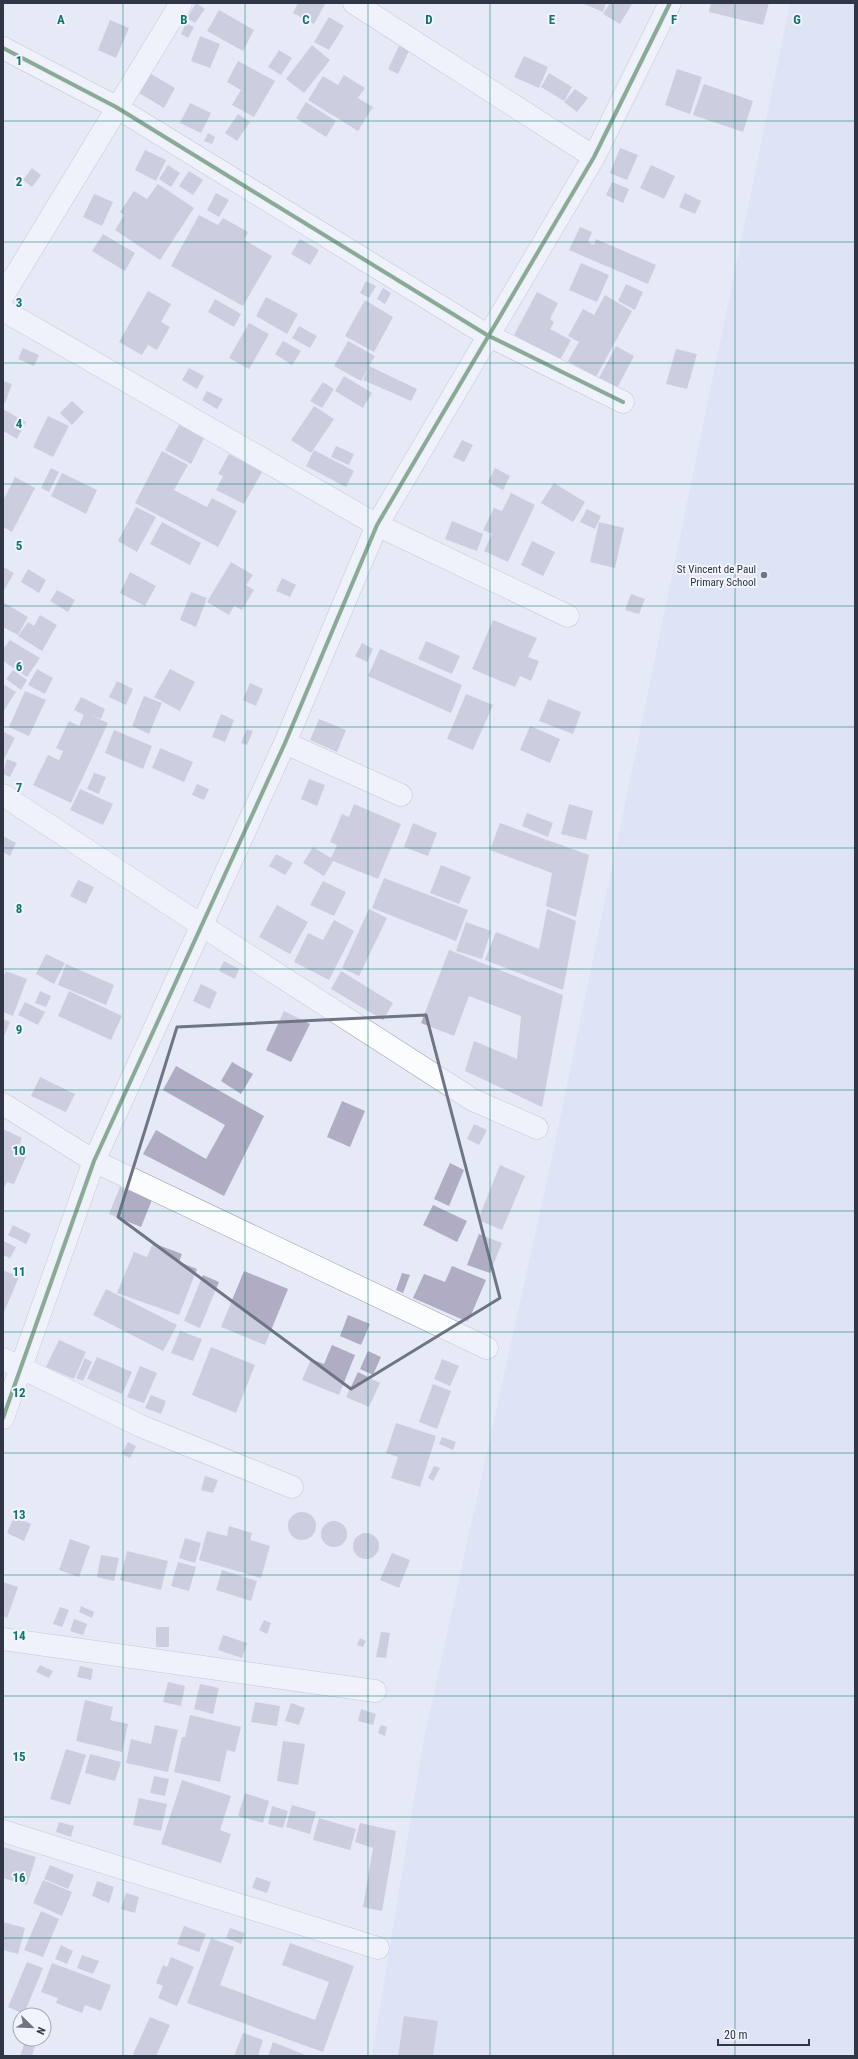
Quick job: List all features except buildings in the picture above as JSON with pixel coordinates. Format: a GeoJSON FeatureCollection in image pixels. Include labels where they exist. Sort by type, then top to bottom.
{"type":"FeatureCollection","features":[{"type":"Feature","properties":{"kind":"street"},"geometry":{"type":"LineString","coordinates":[[3,296],[116,107],[181,3]]}},
{"type":"Feature","properties":{"kind":"street"},"geometry":{"type":"LineString","coordinates":[[354,3],[594,157]]}},
{"type":"Feature","properties":{"kind":"street"},"geometry":{"type":"LineString","coordinates":[[3,1418],[12,1364],[94,1161],[285,743],[377,524],[487,335],[594,157],[670,3]]}},
{"type":"Feature","properties":{"kind":"street"},"geometry":{"type":"LineString","coordinates":[[3,48],[116,107],[487,335],[623,402]]}},
{"type":"Feature","properties":{"kind":"street"},"geometry":{"type":"LineString","coordinates":[[3,310],[377,524],[568,616]]}},
{"type":"Feature","properties":{"kind":"street"},"geometry":{"type":"LineString","coordinates":[[285,743],[401,795]]}},
{"type":"Feature","properties":{"kind":"street"},"geometry":{"type":"LineString","coordinates":[[3,795],[201,925],[473,1100],[537,1128]]}},
{"type":"Feature","properties":{"kind":"street"},"geometry":{"type":"LineString","coordinates":[[3,1104],[94,1161],[487,1348]]}},
{"type":"Feature","properties":{"kind":"street"},"geometry":{"type":"LineString","coordinates":[[12,1364],[143,1427],[292,1487]]}},
{"type":"Feature","properties":{"kind":"street"},"geometry":{"type":"LineString","coordinates":[[3,1639],[375,1690]]}},
{"type":"Feature","properties":{"kind":"street"},"geometry":{"type":"LineString","coordinates":[[3,1831],[378,1948]]}},
{"type":"Feature","properties":{"kind":"highlighted area"},"geometry":{"type":"Polygon","coordinates":[[[426,1015],[500,1298],[351,1389],[118,1217],[177,1027],[426,1015]]]}},
{"type":"Feature","properties":{"kind":"shaded area","name":"St Vincent de Paul Primary School"},"geometry":{"type":"Polygon","coordinates":[[[790,3],[855,3],[855,2056],[372,2056],[424,1738],[554,1148],[790,3]]]}},
{"type":"Feature","properties":{"kind":"cycle path"},"geometry":{"type":"LineString","coordinates":[[3,1418],[94,1161],[285,743],[377,525],[594,157],[670,3]]}},
{"type":"Feature","properties":{"kind":"cycle path"},"geometry":{"type":"LineString","coordinates":[[3,48],[116,107],[487,335],[623,402]]}},
{"type":"Feature","properties":{"kind":"place","name":"St Vincent de Paul Primary School"},"geometry":{"type":"Point","coordinates":[764,575]}}]}
